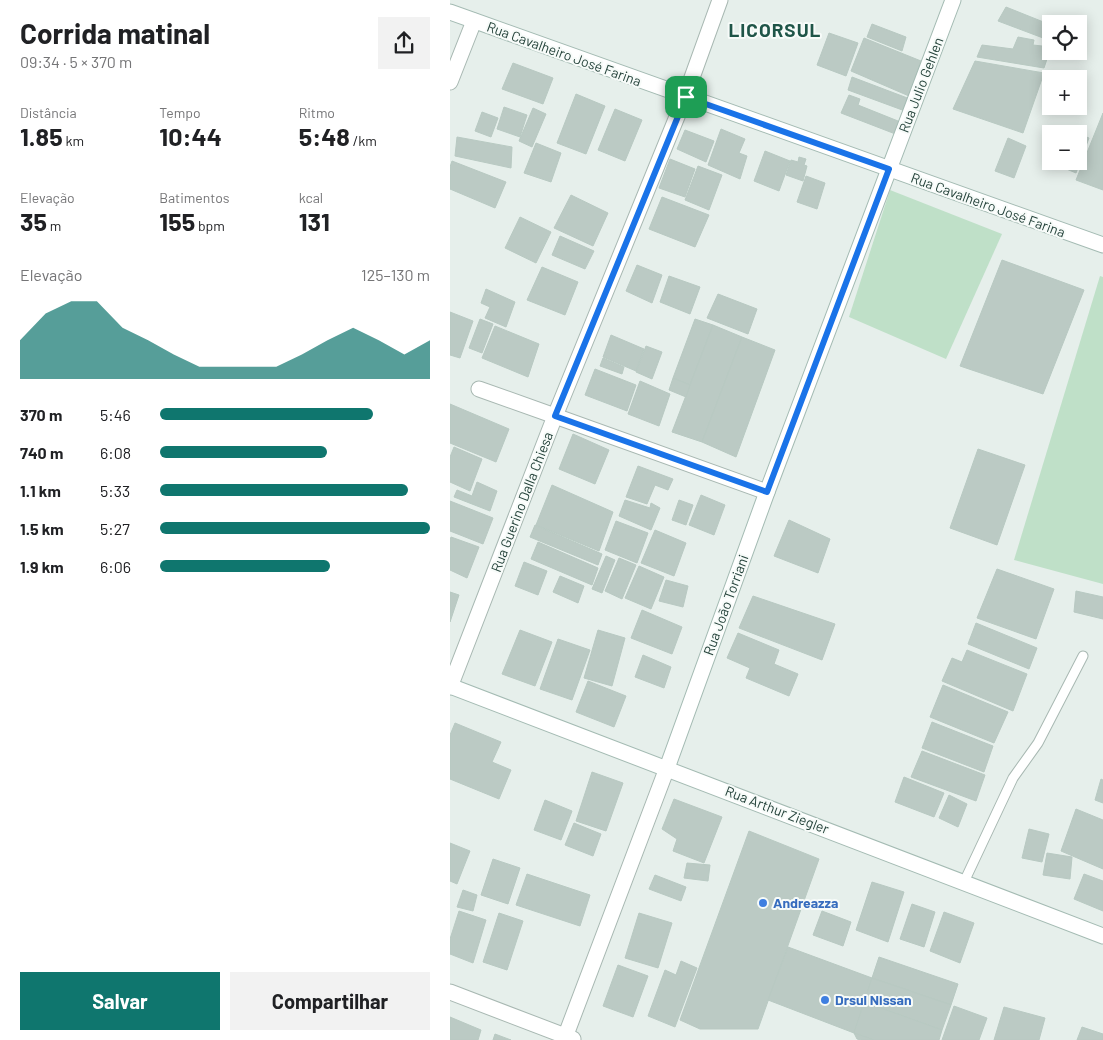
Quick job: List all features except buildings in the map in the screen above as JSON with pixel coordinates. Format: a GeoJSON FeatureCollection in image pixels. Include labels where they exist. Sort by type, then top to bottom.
{"type":"FeatureCollection","features":[{"type":"Feature","properties":{"kind":"street","name":"Rua Guerino Dalla Chiesa"},"geometry":{"type":"LineString","coordinates":[[450,686],[555,416],[686,97],[720,0]]}},
{"type":"Feature","properties":{"kind":"street","name":"Rua Julio Gehlen"},"geometry":{"type":"LineString","coordinates":[[889,169],[954,0]]}},
{"type":"Feature","properties":{"kind":"street","name":"Rua Cavalheiro José Farina"},"geometry":{"type":"LineString","coordinates":[[450,12],[1103,245]]}},
{"type":"Feature","properties":{"kind":"street"},"geometry":{"type":"LineString","coordinates":[[450,82],[474,21]]}},
{"type":"Feature","properties":{"kind":"street","name":"Rua João Torriani"},"geometry":{"type":"LineString","coordinates":[[568,1039],[767,492],[889,169]]}},
{"type":"Feature","properties":{"kind":"street"},"geometry":{"type":"LineString","coordinates":[[479,390],[767,492]]}},
{"type":"Feature","properties":{"kind":"street","name":"Rua Arthur Ziegler"},"geometry":{"type":"LineString","coordinates":[[450,686],[1103,936]]}},
{"type":"Feature","properties":{"kind":"street"},"geometry":{"type":"LineString","coordinates":[[450,992],[568,1039]]}},
{"type":"Feature","properties":{"kind":"lane"},"geometry":{"type":"LineString","coordinates":[[964,882],[1013,778],[1038,743],[1083,656]]}},
{"type":"Feature","properties":{"kind":"green space"},"geometry":{"type":"Polygon","coordinates":[[[890,190],[1002,234],[946,359],[849,317],[890,190]]]}},
{"type":"Feature","properties":{"kind":"green space"},"geometry":{"type":"Polygon","coordinates":[[[1100,276],[1103,277],[1103,584],[1014,560],[1100,276]]]}},
{"type":"Feature","properties":{"kind":"place","name":"Andreazza"},"geometry":{"type":"Point","coordinates":[763,903]}},
{"type":"Feature","properties":{"kind":"place","name":"Drsul Nissan"},"geometry":{"type":"Point","coordinates":[825,1000]}},
{"type":"Feature","properties":{"kind":"district","name":"LICORSUL"},"geometry":{"type":"Point","coordinates":[775,30]}},
{"type":"Feature","properties":{"kind":"route"},"geometry":{"type":"LineString","coordinates":[[686,97],[889,169],[767,492],[555,416],[686,97]]}}]}
